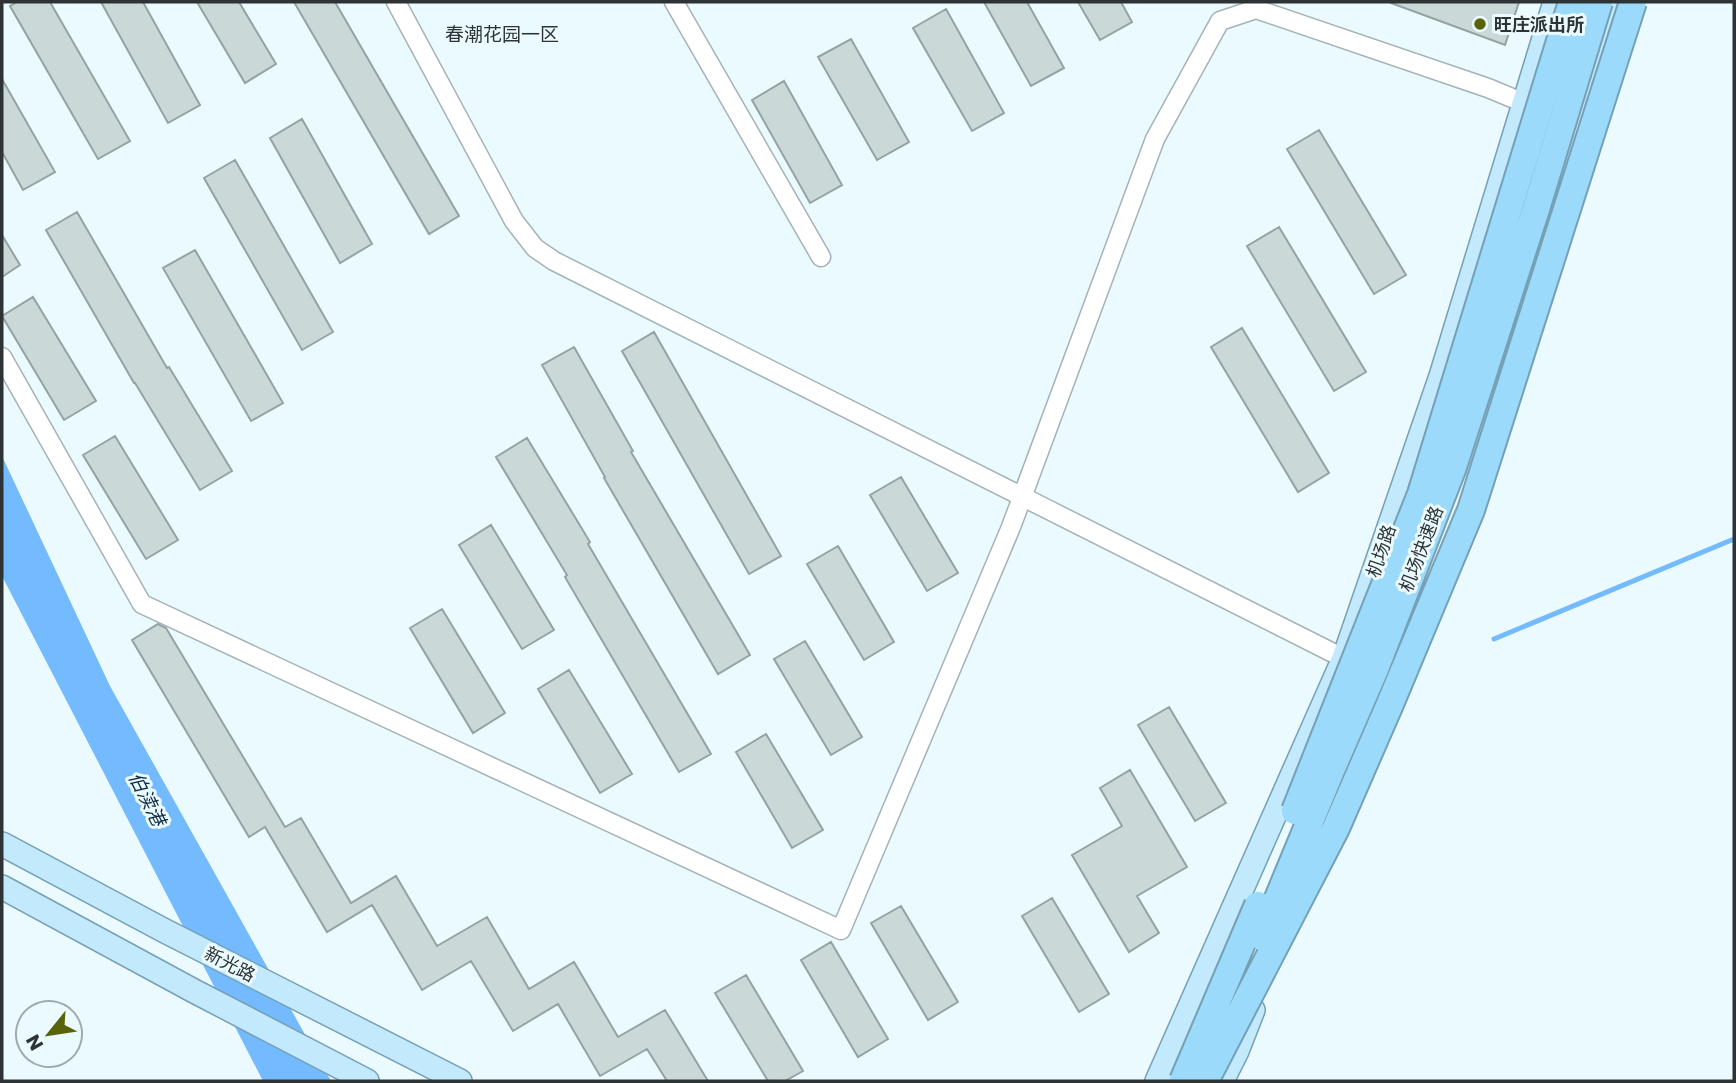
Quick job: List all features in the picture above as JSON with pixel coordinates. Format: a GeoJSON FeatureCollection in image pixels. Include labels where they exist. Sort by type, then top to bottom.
{"type":"FeatureCollection","features":[{"type":"Feature","properties":{"kind":"highway","name":"机场快速路"},"geometry":{"type":"LineString","coordinates":[[1183,1081],[1260,900],[1421,494],[1572,2]]}},
{"type":"Feature","properties":{"kind":"highway","name":"机场快速路"},"geometry":{"type":"LineString","coordinates":[[1204,1081],[1375,669],[1453,467],[1600,2]]}},
{"type":"Feature","properties":{"kind":"highway"},"geometry":{"type":"LineString","coordinates":[[1204,1081],[1336,828],[1471,510],[1633,2]]}},
{"type":"Feature","properties":{"kind":"main road","name":"机场路"},"geometry":{"type":"LineString","coordinates":[[1157,1081],[1343,658],[1441,376],[1555,2]]}},
{"type":"Feature","properties":{"kind":"main road"},"geometry":{"type":"LineString","coordinates":[[1222,1081],[1237,1051],[1460,482],[1619,2]]}},
{"type":"Feature","properties":{"kind":"main road","name":"新光路"},"geometry":{"type":"LineString","coordinates":[[2,844],[165,931],[460,1081]]}},
{"type":"Feature","properties":{"kind":"main road"},"geometry":{"type":"LineString","coordinates":[[2,887],[364,1079]]}},
{"type":"Feature","properties":{"kind":"street"},"geometry":{"type":"LineString","coordinates":[[396,2],[514,221],[535,248],[554,261],[1383,678]]}},
{"type":"Feature","properties":{"kind":"street"},"geometry":{"type":"LineString","coordinates":[[674,2],[821,257]]}},
{"type":"Feature","properties":{"kind":"street"},"geometry":{"type":"LineString","coordinates":[[2,357],[142,604],[841,930],[1000,552],[1155,139],[1220,21],[1256,9],[1488,88],[1524,103]]}},
{"type":"Feature","properties":{"kind":"water","name":"伯渎港"},"geometry":{"type":"Polygon","coordinates":[[[2,456],[110,686],[331,1081],[263,1081],[2,576],[2,456]]]}},
{"type":"Feature","properties":{"kind":"building"},"geometry":{"type":"Polygon","coordinates":[[[17,2],[50,2],[130,141],[98,159],[10,6],[17,2]]]}},
{"type":"Feature","properties":{"kind":"building"},"geometry":{"type":"Polygon","coordinates":[[[101,2],[143,2],[200,105],[168,123],[101,2]]]}},
{"type":"Feature","properties":{"kind":"building"},"geometry":{"type":"Polygon","coordinates":[[[197,2],[239,2],[276,64],[245,83],[197,2]]]}},
{"type":"Feature","properties":{"kind":"building"},"geometry":{"type":"Polygon","coordinates":[[[294,2],[335,2],[459,216],[429,234],[294,2]]]}},
{"type":"Feature","properties":{"kind":"building"},"geometry":{"type":"Polygon","coordinates":[[[984,2],[1027,2],[1064,68],[1031,86],[984,2]]]}},
{"type":"Feature","properties":{"kind":"building"},"geometry":{"type":"Polygon","coordinates":[[[1078,2],[1121,2],[1132,22],[1100,40],[1078,2]]]}},
{"type":"Feature","properties":{"kind":"building","name":"旺庄派出所"},"geometry":{"type":"Polygon","coordinates":[[[1391,2],[1519,2],[1505,45],[1391,2]]]}},
{"type":"Feature","properties":{"kind":"building"},"geometry":{"type":"Polygon","coordinates":[[[946,9],[1004,113],[972,131],[913,28],[946,9]]]}},
{"type":"Feature","properties":{"kind":"building"},"geometry":{"type":"Polygon","coordinates":[[[851,39],[909,142],[877,160],[818,57],[851,39]]]}},
{"type":"Feature","properties":{"kind":"building"},"geometry":{"type":"Polygon","coordinates":[[[2,79],[55,172],[23,190],[2,152],[2,79]]]}},
{"type":"Feature","properties":{"kind":"building"},"geometry":{"type":"Polygon","coordinates":[[[784,81],[842,185],[810,203],[752,100],[784,81]]]}},
{"type":"Feature","properties":{"kind":"building"},"geometry":{"type":"Polygon","coordinates":[[[302,119],[372,244],[340,263],[270,138],[302,119]]]}},
{"type":"Feature","properties":{"kind":"building"},"geometry":{"type":"Polygon","coordinates":[[[1319,130],[1406,275],[1374,294],[1287,149],[1319,130]]]}},
{"type":"Feature","properties":{"kind":"building"},"geometry":{"type":"Polygon","coordinates":[[[235,160],[333,332],[302,350],[204,178],[235,160]]]}},
{"type":"Feature","properties":{"kind":"building"},"geometry":{"type":"Polygon","coordinates":[[[77,212],[167,368],[169,367],[232,471],[200,490],[134,383],[46,230],[77,212]]]}},
{"type":"Feature","properties":{"kind":"building"},"geometry":{"type":"Polygon","coordinates":[[[1279,227],[1366,372],[1334,391],[1247,246],[1279,227]]]}},
{"type":"Feature","properties":{"kind":"building"},"geometry":{"type":"Polygon","coordinates":[[[2,235],[20,265],[2,277],[2,235]]]}},
{"type":"Feature","properties":{"kind":"building"},"geometry":{"type":"Polygon","coordinates":[[[195,250],[283,403],[251,421],[163,268],[195,250]]]}},
{"type":"Feature","properties":{"kind":"building"},"geometry":{"type":"Polygon","coordinates":[[[33,297],[96,401],[64,420],[2,316],[33,297]]]}},
{"type":"Feature","properties":{"kind":"building"},"geometry":{"type":"Polygon","coordinates":[[[1242,328],[1329,473],[1298,492],[1211,347],[1242,328]]]}},
{"type":"Feature","properties":{"kind":"building"},"geometry":{"type":"Polygon","coordinates":[[[654,332],[781,556],[749,574],[622,351],[654,332]]]}},
{"type":"Feature","properties":{"kind":"building"},"geometry":{"type":"Polygon","coordinates":[[[574,347],[633,451],[631,452],[750,655],[718,674],[542,365],[574,347]]]}},
{"type":"Feature","properties":{"kind":"building"},"geometry":{"type":"Polygon","coordinates":[[[115,436],[178,540],[146,559],[83,455],[115,436]]]}},
{"type":"Feature","properties":{"kind":"building"},"geometry":{"type":"Polygon","coordinates":[[[527,438],[590,542],[588,544],[711,754],[679,772],[565,577],[567,575],[496,457],[527,438]]]}},
{"type":"Feature","properties":{"kind":"building"},"geometry":{"type":"Polygon","coordinates":[[[901,477],[958,573],[927,591],[870,495],[901,477]]]}},
{"type":"Feature","properties":{"kind":"building"},"geometry":{"type":"Polygon","coordinates":[[[491,525],[554,630],[522,649],[459,545],[491,525]]]}},
{"type":"Feature","properties":{"kind":"building"},"geometry":{"type":"Polygon","coordinates":[[[838,546],[894,642],[864,660],[807,564],[838,546]]]}},
{"type":"Feature","properties":{"kind":"building"},"geometry":{"type":"Polygon","coordinates":[[[442,609],[505,713],[473,733],[410,628],[442,609]]]}},
{"type":"Feature","properties":{"kind":"building"},"geometry":{"type":"Polygon","coordinates":[[[158,624],[166,628],[285,827],[301,818],[351,903],[396,876],[437,946],[487,917],[529,989],[574,962],[618,1037],[665,1010],[708,1081],[667,1081],[647,1049],[600,1076],[558,1004],[513,1031],[471,961],[422,990],[372,905],[327,932],[265,827],[249,837],[132,640],[158,624]]]}},
{"type":"Feature","properties":{"kind":"building"},"geometry":{"type":"Polygon","coordinates":[[[805,641],[862,737],[831,755],[774,659],[805,641]]]}},
{"type":"Feature","properties":{"kind":"building"},"geometry":{"type":"Polygon","coordinates":[[[569,670],[632,774],[600,793],[538,689],[569,670]]]}},
{"type":"Feature","properties":{"kind":"building"},"geometry":{"type":"Polygon","coordinates":[[[1169,707],[1226,803],[1195,821],[1138,725],[1169,707]]]}},
{"type":"Feature","properties":{"kind":"building"},"geometry":{"type":"Polygon","coordinates":[[[766,734],[823,830],[792,848],[736,752],[766,734]]]}},
{"type":"Feature","properties":{"kind":"building"},"geometry":{"type":"Polygon","coordinates":[[[1130,770],[1187,867],[1137,896],[1159,933],[1129,952],[1072,855],[1122,826],[1100,788],[1130,770]]]}},
{"type":"Feature","properties":{"kind":"building"},"geometry":{"type":"Polygon","coordinates":[[[1052,898],[1109,994],[1079,1012],[1022,916],[1052,898]]]}},
{"type":"Feature","properties":{"kind":"building"},"geometry":{"type":"Polygon","coordinates":[[[901,906],[958,1002],[928,1020],[871,923],[901,906]]]}},
{"type":"Feature","properties":{"kind":"building"},"geometry":{"type":"Polygon","coordinates":[[[831,942],[888,1039],[858,1057],[801,960],[831,942]]]}},
{"type":"Feature","properties":{"kind":"building"},"geometry":{"type":"Polygon","coordinates":[[[746,975],[803,1071],[785,1081],[768,1081],[715,993],[746,975]]]}},
{"type":"Feature","properties":{"kind":"waterway"},"geometry":{"type":"LineString","coordinates":[[1494,639],[1734,539]]}},
{"type":"Feature","properties":{"kind":"place","name":"旺庄派出所"},"geometry":{"type":"Point","coordinates":[1480,24]}},
{"type":"Feature","properties":{"kind":"district","name":"春潮花园一区"},"geometry":{"type":"Point","coordinates":[502,34]}}]}
